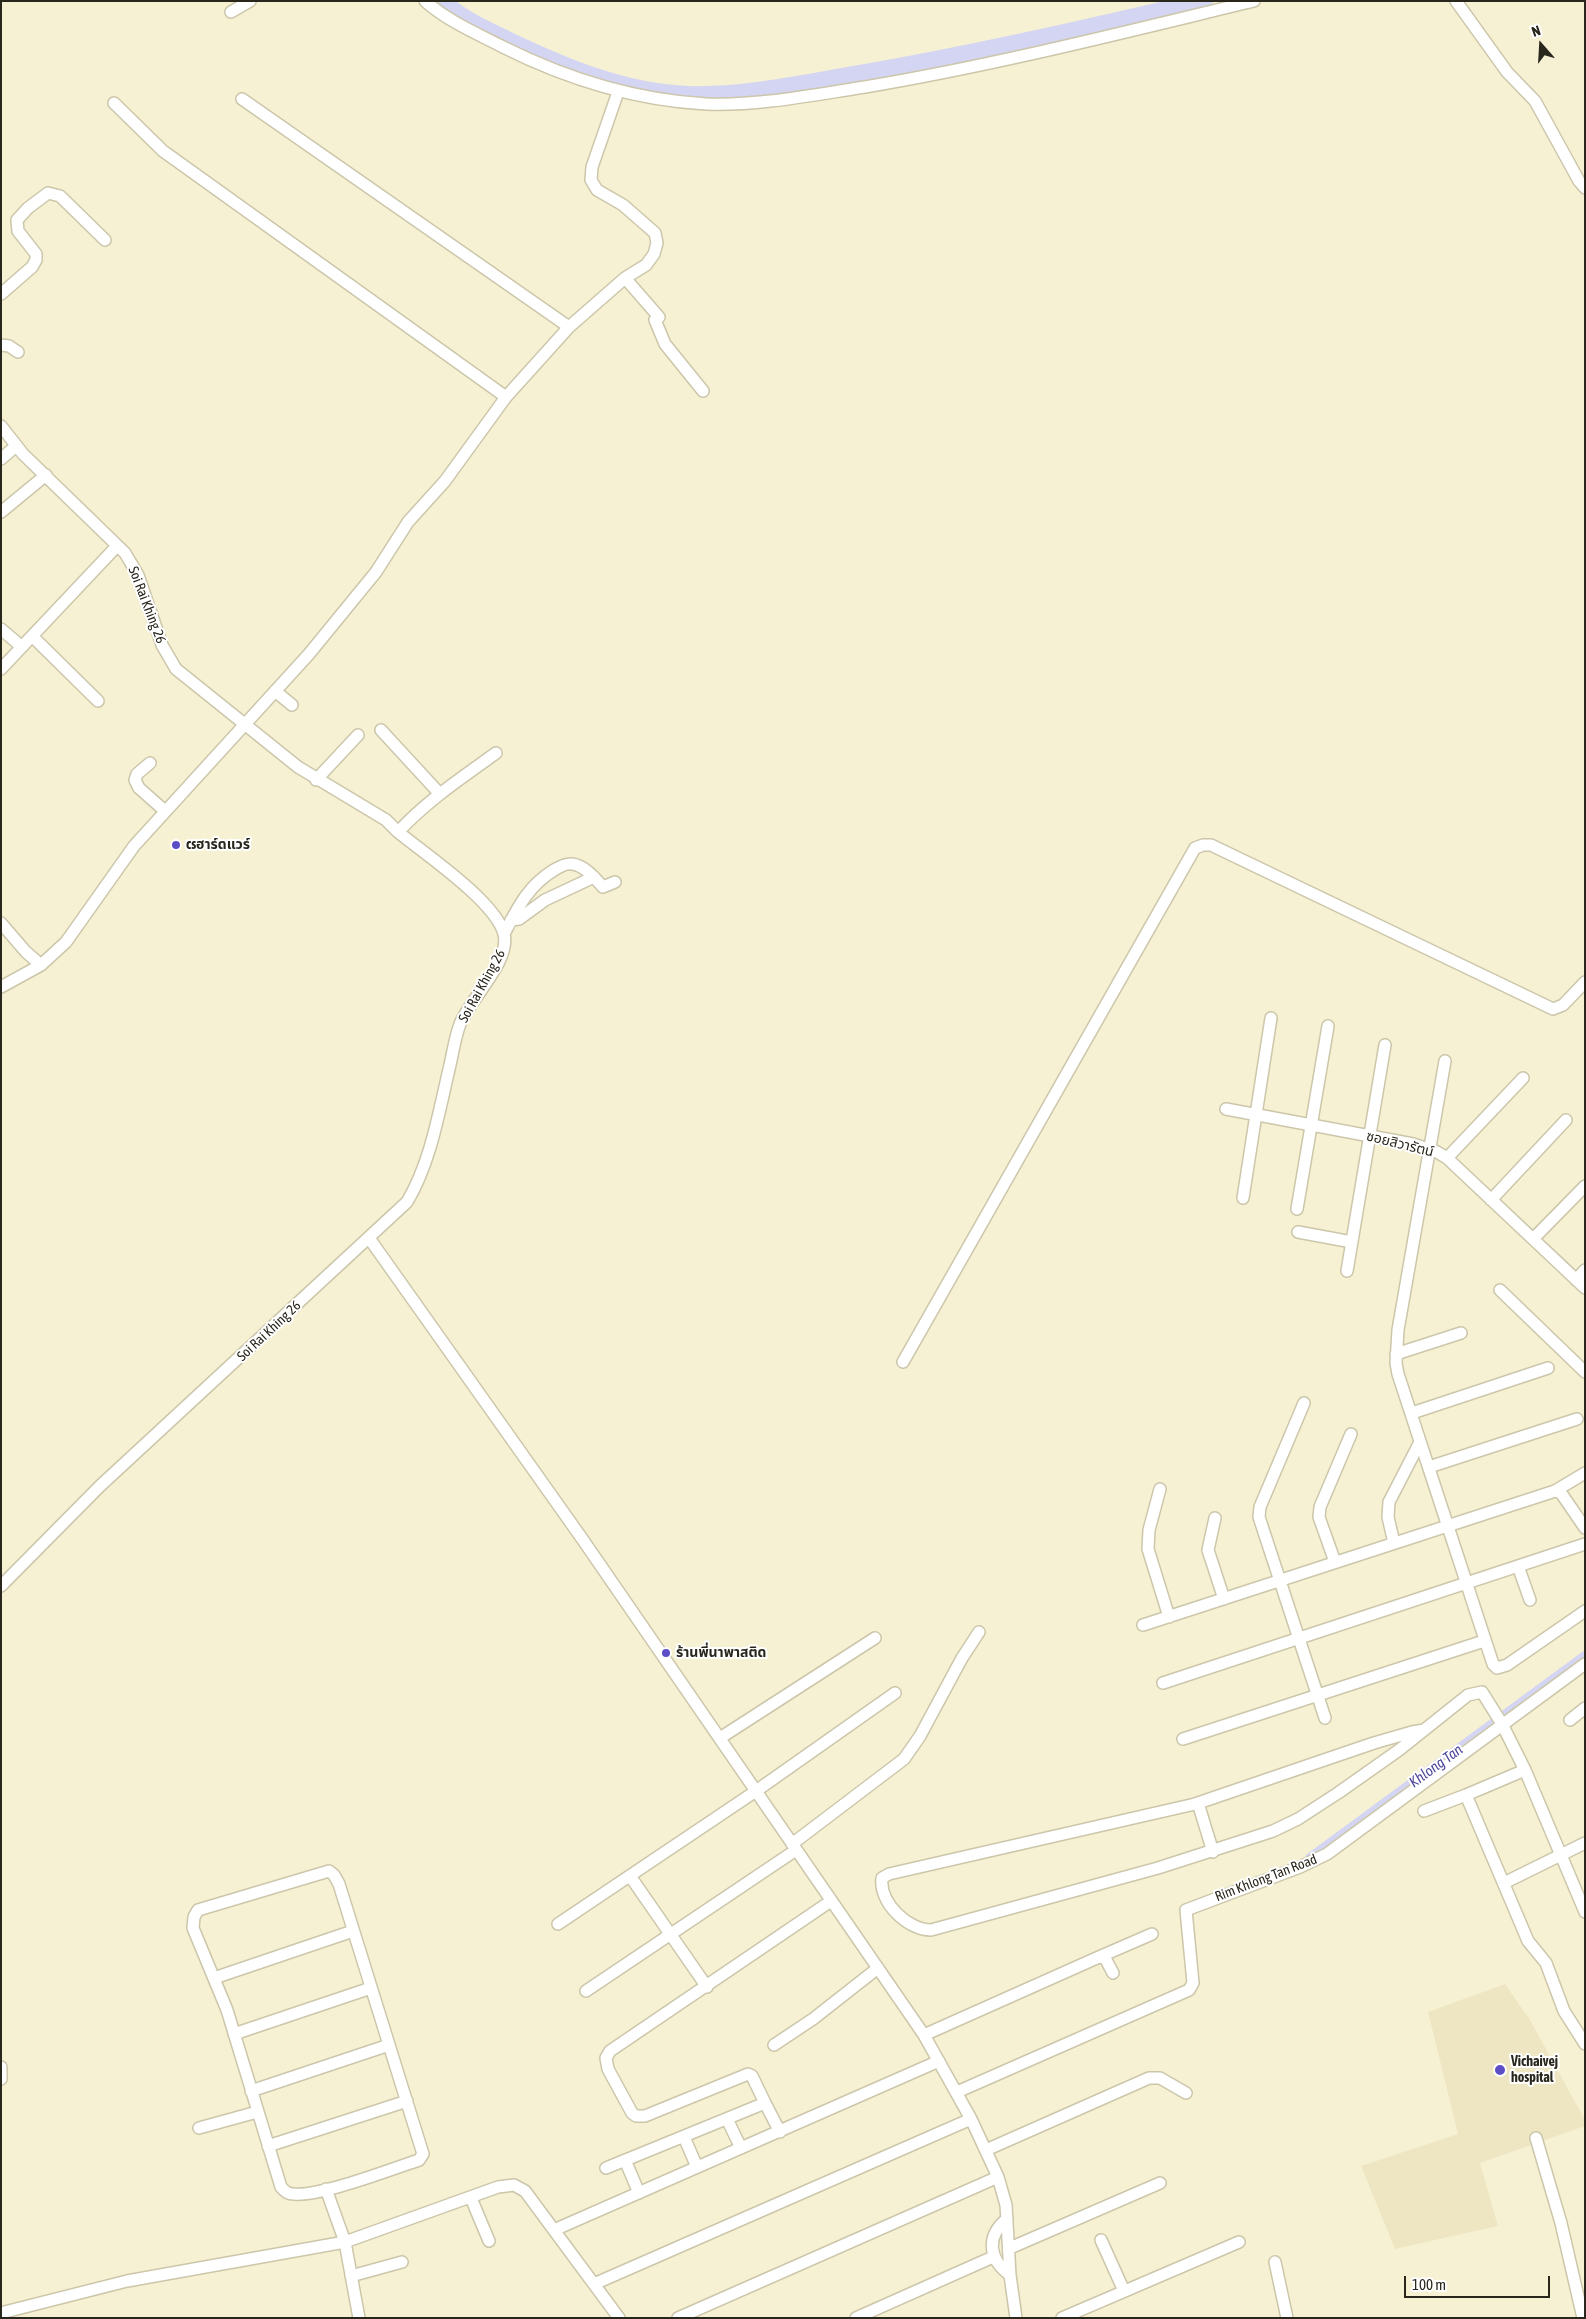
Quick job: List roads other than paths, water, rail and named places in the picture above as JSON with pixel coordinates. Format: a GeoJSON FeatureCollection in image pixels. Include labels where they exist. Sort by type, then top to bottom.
{"type":"FeatureCollection","features":[{"type":"Feature","properties":{"kind":"street"},"geometry":{"type":"LineString","coordinates":[[231,12],[250,1]]}},
{"type":"Feature","properties":{"kind":"street"},"geometry":{"type":"LineString","coordinates":[[425,1],[450,20],[538,64],[582,82],[618,92],[706,104],[786,100],[904,80],[1100,40],[1254,1]]}},
{"type":"Feature","properties":{"kind":"street"},"geometry":{"type":"LineString","coordinates":[[1456,1],[1507,72],[1535,101],[1578,180],[1585,188]]}},
{"type":"Feature","properties":{"kind":"street"},"geometry":{"type":"LineString","coordinates":[[1,987],[34,959],[66,942],[134,846],[159,805],[241,720],[275,691],[376,572],[408,522],[445,481],[506,396],[566,325],[625,278],[646,264],[654,254],[657,243],[655,233],[645,222],[623,205],[597,190],[591,180],[592,168],[618,92]]}},
{"type":"Feature","properties":{"kind":"street"},"geometry":{"type":"LineString","coordinates":[[242,99],[566,325]]}},
{"type":"Feature","properties":{"kind":"street"},"geometry":{"type":"LineString","coordinates":[[114,103],[163,152],[506,396]]}},
{"type":"Feature","properties":{"kind":"street"},"geometry":{"type":"LineString","coordinates":[[1,294],[32,267],[36,260],[36,254],[18,231],[17,220],[28,208],[48,192],[60,196],[105,240]]}},
{"type":"Feature","properties":{"kind":"street"},"geometry":{"type":"LineString","coordinates":[[625,278],[659,317],[655,320],[665,344],[703,391]]}},
{"type":"Feature","properties":{"kind":"street"},"geometry":{"type":"LineString","coordinates":[[1,345],[9,346],[18,352]]}},
{"type":"Feature","properties":{"kind":"street","name":"Soi Rai Khing 26"},"geometry":{"type":"LineString","coordinates":[[1,426],[16,446],[125,553],[138,575],[162,645],[176,670],[241,720],[274,750],[316,780],[328,784],[386,820],[480,899],[498,921],[504,934],[505,945],[503,953],[460,1025],[427,1157],[418,1184],[407,1202],[100,1486],[1,1586]]}},
{"type":"Feature","properties":{"kind":"street"},"geometry":{"type":"LineString","coordinates":[[1,459],[16,446]]}},
{"type":"Feature","properties":{"kind":"street"},"geometry":{"type":"LineString","coordinates":[[1,512],[46,475]]}},
{"type":"Feature","properties":{"kind":"street"},"geometry":{"type":"LineString","coordinates":[[1,669],[117,546]]}},
{"type":"Feature","properties":{"kind":"street"},"geometry":{"type":"LineString","coordinates":[[1,629],[22,647]]}},
{"type":"Feature","properties":{"kind":"street"},"geometry":{"type":"LineString","coordinates":[[32,636],[98,701]]}},
{"type":"Feature","properties":{"kind":"street"},"geometry":{"type":"LineString","coordinates":[[275,691],[292,705]]}},
{"type":"Feature","properties":{"kind":"street"},"geometry":{"type":"LineString","coordinates":[[381,730],[439,794]]}},
{"type":"Feature","properties":{"kind":"street"},"geometry":{"type":"LineString","coordinates":[[316,780],[358,735]]}},
{"type":"Feature","properties":{"kind":"street"},"geometry":{"type":"LineString","coordinates":[[398,832],[439,794],[496,753]]}},
{"type":"Feature","properties":{"kind":"street"},"geometry":{"type":"LineString","coordinates":[[150,763],[137,774],[134,780],[139,788],[159,805]]}},
{"type":"Feature","properties":{"kind":"street"},"geometry":{"type":"LineString","coordinates":[[903,1362],[1195,848],[1203,844],[1212,845],[1553,1009],[1563,1006],[1585,982]]}},
{"type":"Feature","properties":{"kind":"street"},"geometry":{"type":"LineString","coordinates":[[504,934],[519,902],[531,887],[561,866],[572,864],[585,869],[603,886],[615,882]]}},
{"type":"Feature","properties":{"kind":"street"},"geometry":{"type":"LineString","coordinates":[[511,920],[520,919],[545,900],[582,880],[594,877]]}},
{"type":"Feature","properties":{"kind":"street"},"geometry":{"type":"LineString","coordinates":[[1,923],[34,959]]}},
{"type":"Feature","properties":{"kind":"street"},"geometry":{"type":"LineString","coordinates":[[1243,1198],[1254,1114],[1271,1018]]}},
{"type":"Feature","properties":{"kind":"street"},"geometry":{"type":"LineString","coordinates":[[1297,1209],[1313,1125],[1328,1026]]}},
{"type":"Feature","properties":{"kind":"street"},"geometry":{"type":"LineString","coordinates":[[1347,1272],[1385,1045]]}},
{"type":"Feature","properties":{"kind":"street"},"geometry":{"type":"LineString","coordinates":[[1445,1061],[1396,1354],[1398,1374],[1465,1584],[1493,1664],[1497,1668],[1507,1665],[1529,1652],[1585,1611]]}},
{"type":"Feature","properties":{"kind":"street"},"geometry":{"type":"LineString","coordinates":[[1447,1158],[1523,1078]]}},
{"type":"Feature","properties":{"kind":"street","name":"ซอยสิวารัตน์"},"geometry":{"type":"LineString","coordinates":[[1226,1109],[1370,1135],[1430,1149],[1447,1158],[1585,1288]]}},
{"type":"Feature","properties":{"kind":"street"},"geometry":{"type":"LineString","coordinates":[[1491,1200],[1566,1120]]}},
{"type":"Feature","properties":{"kind":"street"},"geometry":{"type":"LineString","coordinates":[[1533,1240],[1585,1186]]}},
{"type":"Feature","properties":{"kind":"street"},"geometry":{"type":"LineString","coordinates":[[1298,1232],[1352,1242]]}},
{"type":"Feature","properties":{"kind":"street"},"geometry":{"type":"LineString","coordinates":[[369,1238],[720,1738],[924,2035],[971,2119],[998,2176],[1007,2219],[1010,2274],[1016,2318]]}},
{"type":"Feature","properties":{"kind":"street"},"geometry":{"type":"LineString","coordinates":[[1576,1280],[1585,1270]]}},
{"type":"Feature","properties":{"kind":"street"},"geometry":{"type":"LineString","coordinates":[[1500,1290],[1585,1372]]}},
{"type":"Feature","properties":{"kind":"street"},"geometry":{"type":"LineString","coordinates":[[1396,1354],[1461,1333]]}},
{"type":"Feature","properties":{"kind":"street"},"geometry":{"type":"LineString","coordinates":[[1412,1414],[1548,1368]]}},
{"type":"Feature","properties":{"kind":"street"},"geometry":{"type":"LineString","coordinates":[[1304,1403],[1260,1507],[1259,1517],[1297,1640],[1325,1718]]}},
{"type":"Feature","properties":{"kind":"street"},"geometry":{"type":"LineString","coordinates":[[1429,1467],[1578,1419]]}},
{"type":"Feature","properties":{"kind":"street"},"geometry":{"type":"LineString","coordinates":[[1335,1562],[1319,1517],[1320,1507],[1351,1434]]}},
{"type":"Feature","properties":{"kind":"street"},"geometry":{"type":"LineString","coordinates":[[1394,1543],[1388,1517],[1389,1502],[1420,1442]]}},
{"type":"Feature","properties":{"kind":"street"},"geometry":{"type":"LineString","coordinates":[[1143,1625],[1555,1491],[1585,1473]]}},
{"type":"Feature","properties":{"kind":"street"},"geometry":{"type":"LineString","coordinates":[[1160,1489],[1149,1530],[1148,1549],[1169,1617]]}},
{"type":"Feature","properties":{"kind":"street"},"geometry":{"type":"LineString","coordinates":[[1555,1491],[1561,1492],[1585,1528]]}},
{"type":"Feature","properties":{"kind":"street"},"geometry":{"type":"LineString","coordinates":[[1214,1518],[1208,1550],[1224,1599]]}},
{"type":"Feature","properties":{"kind":"street"},"geometry":{"type":"LineString","coordinates":[[1163,1684],[1585,1544]]}},
{"type":"Feature","properties":{"kind":"street"},"geometry":{"type":"LineString","coordinates":[[1518,1566],[1530,1600]]}},
{"type":"Feature","properties":{"kind":"street"},"geometry":{"type":"LineString","coordinates":[[586,1991],[671,1934],[794,1847],[904,1759],[920,1736],[962,1658],[979,1632]]}},
{"type":"Feature","properties":{"kind":"street"},"geometry":{"type":"LineString","coordinates":[[720,1738],[875,1638]]}},
{"type":"Feature","properties":{"kind":"street"},"geometry":{"type":"LineString","coordinates":[[1183,1739],[1484,1641]]}},
{"type":"Feature","properties":{"kind":"street","name":"Rim Khlong Tan Road"},"geometry":{"type":"LineString","coordinates":[[956,2092],[1189,1990],[1193,1983],[1186,1910],[1323,1857],[1501,1722],[1585,1664]]}},
{"type":"Feature","properties":{"kind":"street"},"geometry":{"type":"LineString","coordinates":[[1424,1730],[1366,1746],[1198,1803],[888,1874],[882,1878],[884,1894],[890,1905],[911,1924],[921,1930],[931,1930],[1213,1852],[1273,1831],[1298,1819],[1344,1789],[1424,1730],[1468,1695],[1482,1692],[1501,1722],[1525,1770],[1585,1912]]}},
{"type":"Feature","properties":{"kind":"street"},"geometry":{"type":"LineString","coordinates":[[558,1924],[756,1791],[895,1693]]}},
{"type":"Feature","properties":{"kind":"street"},"geometry":{"type":"LineString","coordinates":[[1570,1720],[1584,1711]]}},
{"type":"Feature","properties":{"kind":"street"},"geometry":{"type":"LineString","coordinates":[[1424,1811],[1525,1770]]}},
{"type":"Feature","properties":{"kind":"street"},"geometry":{"type":"LineString","coordinates":[[1466,1795],[1528,1941],[1546,1963],[1580,2027],[1585,2044]]}},
{"type":"Feature","properties":{"kind":"street"},"geometry":{"type":"LineString","coordinates":[[1198,1803],[1213,1852]]}},
{"type":"Feature","properties":{"kind":"street"},"geometry":{"type":"LineString","coordinates":[[1504,1883],[1585,1843]]}},
{"type":"Feature","properties":{"kind":"street"},"geometry":{"type":"LineString","coordinates":[[329,1872],[334,1875],[354,1931],[423,2154],[419,2160],[308,2194],[287,2193],[281,2187],[234,2034],[214,1978],[193,1928],[194,1916],[198,1910],[329,1872]]}},
{"type":"Feature","properties":{"kind":"street"},"geometry":{"type":"LineString","coordinates":[[630,1876],[707,1987]]}},
{"type":"Feature","properties":{"kind":"street"},"geometry":{"type":"LineString","coordinates":[[780,2132],[752,2076],[748,2074],[645,2116],[636,2116],[632,2113],[608,2069],[606,2058],[610,2051],[707,1987],[831,1901]]}},
{"type":"Feature","properties":{"kind":"street"},"geometry":{"type":"LineString","coordinates":[[214,1978],[354,1931]]}},
{"type":"Feature","properties":{"kind":"street"},"geometry":{"type":"LineString","coordinates":[[924,2035],[1152,1934]]}},
{"type":"Feature","properties":{"kind":"street"},"geometry":{"type":"LineString","coordinates":[[1099,1956],[1105,1958],[1113,1973]]}},
{"type":"Feature","properties":{"kind":"street"},"geometry":{"type":"LineString","coordinates":[[774,2045],[813,2019],[878,1968]]}},
{"type":"Feature","properties":{"kind":"street"},"geometry":{"type":"LineString","coordinates":[[234,2034],[371,1988]]}},
{"type":"Feature","properties":{"kind":"street"},"geometry":{"type":"LineString","coordinates":[[251,2091],[389,2044]]}},
{"type":"Feature","properties":{"kind":"street"},"geometry":{"type":"LineString","coordinates":[[554,2230],[939,2061]]}},
{"type":"Feature","properties":{"kind":"street"},"geometry":{"type":"LineString","coordinates":[[1,2067],[1,2079]]}},
{"type":"Feature","properties":{"kind":"street"},"geometry":{"type":"LineString","coordinates":[[986,2150],[1149,2078],[1160,2078],[1186,2093]]}},
{"type":"Feature","properties":{"kind":"street"},"geometry":{"type":"LineString","coordinates":[[268,2146],[407,2101]]}},
{"type":"Feature","properties":{"kind":"street"},"geometry":{"type":"LineString","coordinates":[[606,2168],[765,2103]]}},
{"type":"Feature","properties":{"kind":"street"},"geometry":{"type":"LineString","coordinates":[[199,2128],[257,2112]]}},
{"type":"Feature","properties":{"kind":"street"},"geometry":{"type":"LineString","coordinates":[[727,2119],[741,2148]]}},
{"type":"Feature","properties":{"kind":"street"},"geometry":{"type":"LineString","coordinates":[[594,2284],[971,2119]]}},
{"type":"Feature","properties":{"kind":"street"},"geometry":{"type":"LineString","coordinates":[[684,2136],[698,2167]]}},
{"type":"Feature","properties":{"kind":"street"},"geometry":{"type":"LineString","coordinates":[[1536,2138],[1561,2223],[1583,2318]]}},
{"type":"Feature","properties":{"kind":"street"},"geometry":{"type":"LineString","coordinates":[[625,2160],[639,2193]]}},
{"type":"Feature","properties":{"kind":"street"},"geometry":{"type":"LineString","coordinates":[[678,2318],[998,2176]]}},
{"type":"Feature","properties":{"kind":"street"},"geometry":{"type":"LineString","coordinates":[[1010,2248],[1160,2183]]}},
{"type":"Feature","properties":{"kind":"street"},"geometry":{"type":"LineString","coordinates":[[1,2300],[3,2312],[127,2281],[345,2242],[498,2187],[514,2185],[525,2191],[619,2318]]}},
{"type":"Feature","properties":{"kind":"street"},"geometry":{"type":"LineString","coordinates":[[326,2189],[345,2242],[359,2318]]}},
{"type":"Feature","properties":{"kind":"street"},"geometry":{"type":"LineString","coordinates":[[471,2198],[489,2241]]}},
{"type":"Feature","properties":{"kind":"street"},"geometry":{"type":"LineString","coordinates":[[1007,2219],[996,2230],[992,2238],[993,2257],[1000,2268],[1010,2274]]}},
{"type":"Feature","properties":{"kind":"street"},"geometry":{"type":"LineString","coordinates":[[1101,2240],[1124,2291]]}},
{"type":"Feature","properties":{"kind":"street"},"geometry":{"type":"LineString","coordinates":[[1062,2318],[1238,2242]]}},
{"type":"Feature","properties":{"kind":"street"},"geometry":{"type":"LineString","coordinates":[[856,2318],[993,2257]]}},
{"type":"Feature","properties":{"kind":"street"},"geometry":{"type":"LineString","coordinates":[[351,2276],[402,2262]]}},
{"type":"Feature","properties":{"kind":"street"},"geometry":{"type":"LineString","coordinates":[[1275,2262],[1287,2318]]}},
{"type":"Feature","properties":{"kind":"waterway"},"geometry":{"type":"LineString","coordinates":[[442,1],[465,18],[490,32],[572,69],[618,84],[664,93],[688,95],[729,94],[771,89],[942,59],[1204,1]]}},
{"type":"Feature","properties":{"kind":"waterway","name":"Khlong Tan"},"geometry":{"type":"LineString","coordinates":[[1310,1858],[1585,1656]]}},
{"type":"Feature","properties":{"kind":"place","name":"csฮาร์ดแวร์"},"geometry":{"type":"Point","coordinates":[176,845]}},
{"type":"Feature","properties":{"kind":"place","name":"ร้านพี่นาพาสติด"},"geometry":{"type":"Point","coordinates":[666,1653]}},
{"type":"Feature","properties":{"kind":"place","name":"Vichaivej hospital"},"geometry":{"type":"Point","coordinates":[1500,2070]}}]}
